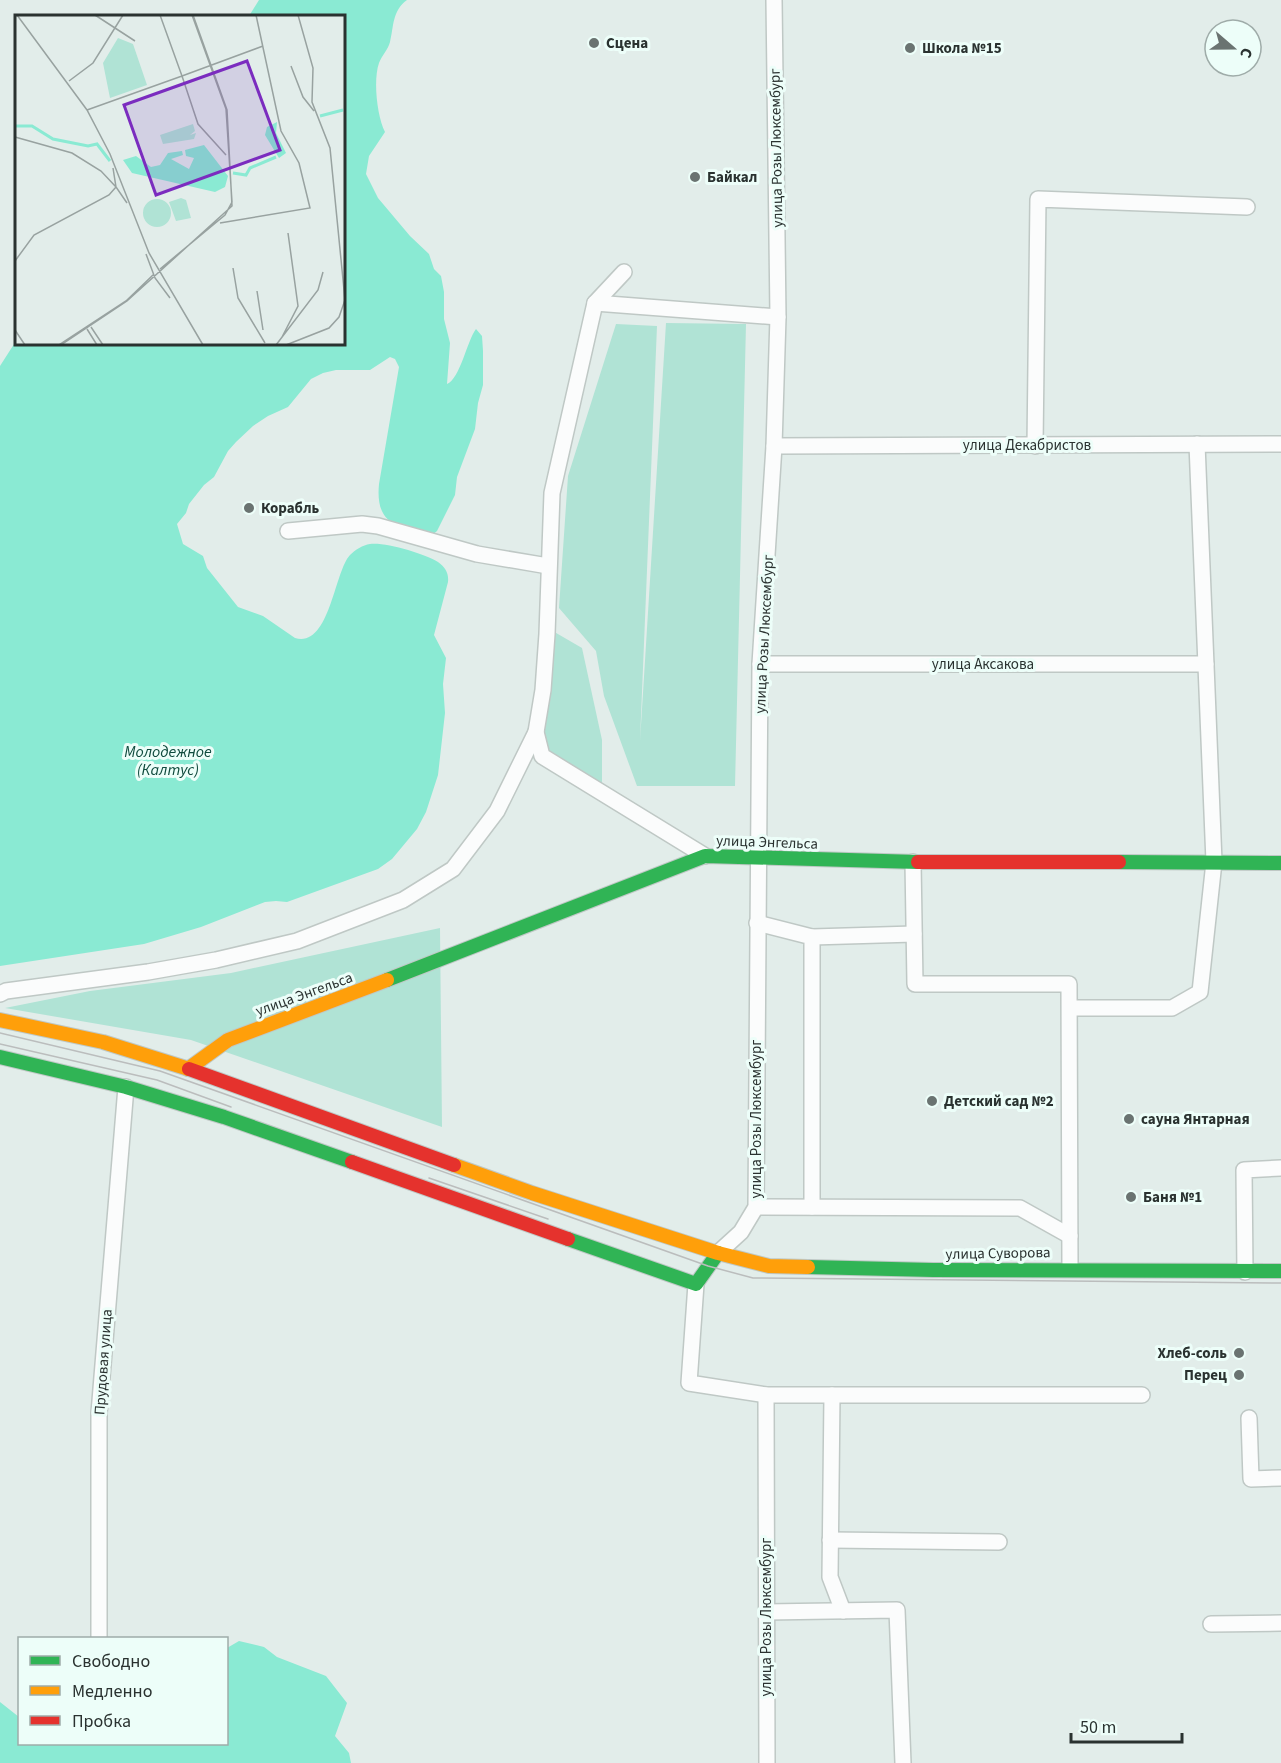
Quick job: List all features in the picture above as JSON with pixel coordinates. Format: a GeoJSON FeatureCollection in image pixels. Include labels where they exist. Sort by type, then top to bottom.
{"type":"FeatureCollection","features":[{"type":"Feature","properties":{"kind":"main road","name":"улица Энгельса"},"geometry":{"type":"LineString","coordinates":[[188,1068],[228,1040],[316,1008],[705,856],[913,862],[1281,863]]}},
{"type":"Feature","properties":{"kind":"main road","name":"улица Суворова"},"geometry":{"type":"LineString","coordinates":[[0,1020],[103,1042],[188,1068],[532,1193],[718,1253],[769,1266],[933,1270],[1281,1271]]}},
{"type":"Feature","properties":{"kind":"main road"},"geometry":{"type":"LineString","coordinates":[[0,1057],[126,1087],[224,1117],[696,1284],[718,1253]]}},
{"type":"Feature","properties":{"kind":"street","name":"улица Розы Люксембург"},"geometry":{"type":"LineString","coordinates":[[718,1253],[741,1232],[756,1207],[760,664],[774,446],[778,317],[774,0]]}},
{"type":"Feature","properties":{"kind":"street"},"geometry":{"type":"LineString","coordinates":[[1035,446],[1038,199],[1247,207]]}},
{"type":"Feature","properties":{"kind":"street"},"geometry":{"type":"LineString","coordinates":[[0,994],[6,991],[159,970],[297,941],[402,900],[453,869],[497,810],[536,732],[543,690],[547,634],[552,493],[595,303],[624,272]]}},
{"type":"Feature","properties":{"kind":"street"},"geometry":{"type":"LineString","coordinates":[[595,303],[778,317]]}},
{"type":"Feature","properties":{"kind":"street"},"geometry":{"type":"LineString","coordinates":[[1070,1008],[1172,1008],[1200,992],[1214,862],[1197,444]]}},
{"type":"Feature","properties":{"kind":"street","name":"улица Декабристов"},"geometry":{"type":"LineString","coordinates":[[774,446],[1281,444]]}},
{"type":"Feature","properties":{"kind":"street"},"geometry":{"type":"LineString","coordinates":[[288,531],[362,524],[378,526],[477,554],[548,566]]}},
{"type":"Feature","properties":{"kind":"street","name":"улица Аксакова"},"geometry":{"type":"LineString","coordinates":[[760,664],[1206,664]]}},
{"type":"Feature","properties":{"kind":"street"},"geometry":{"type":"LineString","coordinates":[[536,732],[542,756],[617,806],[705,856]]}},
{"type":"Feature","properties":{"kind":"street"},"geometry":{"type":"LineString","coordinates":[[913,862],[915,984],[1070,984],[1070,1269]]}},
{"type":"Feature","properties":{"kind":"street"},"geometry":{"type":"LineString","coordinates":[[757,923],[812,936],[914,934]]}},
{"type":"Feature","properties":{"kind":"street"},"geometry":{"type":"LineString","coordinates":[[812,936],[812,1207]]}},
{"type":"Feature","properties":{"kind":"street","name":"Прудовая улица"},"geometry":{"type":"LineString","coordinates":[[99,1637],[99,1413],[126,1087]]}},
{"type":"Feature","properties":{"kind":"street"},"geometry":{"type":"LineString","coordinates":[[1245,1272],[1244,1170],[1281,1168]]}},
{"type":"Feature","properties":{"kind":"street"},"geometry":{"type":"LineString","coordinates":[[756,1207],[1020,1208],[1070,1236]]}},
{"type":"Feature","properties":{"kind":"street"},"geometry":{"type":"LineString","coordinates":[[696,1284],[689,1383],[766,1395],[1142,1395]]}},
{"type":"Feature","properties":{"kind":"street","name":"улица Розы Люксембург"},"geometry":{"type":"LineString","coordinates":[[766,1395],[767,1763]]}},
{"type":"Feature","properties":{"kind":"street"},"geometry":{"type":"LineString","coordinates":[[832,1395],[830,1577],[843,1611]]}},
{"type":"Feature","properties":{"kind":"street"},"geometry":{"type":"LineString","coordinates":[[1249,1418],[1251,1479],[1281,1478]]}},
{"type":"Feature","properties":{"kind":"street"},"geometry":{"type":"LineString","coordinates":[[830,1540],[999,1542]]}},
{"type":"Feature","properties":{"kind":"street"},"geometry":{"type":"LineString","coordinates":[[766,1612],[897,1610],[903,1763]]}},
{"type":"Feature","properties":{"kind":"street"},"geometry":{"type":"LineString","coordinates":[[1211,1624],[1281,1623]]}},
{"type":"Feature","properties":{"kind":"shaded area"},"geometry":{"type":"Polygon","coordinates":[[[666,323],[746,324],[735,786],[637,786],[604,696],[596,651],[559,608],[568,476],[616,324],[657,326],[640,741],[666,323]]]}},
{"type":"Feature","properties":{"kind":"shaded area"},"geometry":{"type":"Polygon","coordinates":[[[551,630],[582,648],[602,740],[602,785],[553,755],[536,730],[551,630]]]}},
{"type":"Feature","properties":{"kind":"shaded area"},"geometry":{"type":"Polygon","coordinates":[[[440,928],[442,1127],[191,1040],[5,1008],[90,991],[231,973],[440,928]]]}},
{"type":"Feature","properties":{"kind":"water","name":"Молодежное (Калтус)"},"geometry":{"type":"Polygon","coordinates":[[[259,0],[407,0],[396,14],[389,45],[377,70],[377,98],[385,132],[369,156],[366,174],[378,198],[410,236],[429,254],[434,269],[441,276],[444,292],[444,319],[450,343],[447,384],[452,381],[460,368],[476,329],[482,336],[483,385],[475,429],[457,477],[455,495],[437,531],[432,535],[399,527],[385,516],[381,508],[379,484],[399,367],[395,359],[390,357],[370,370],[336,370],[311,379],[288,407],[253,426],[236,442],[228,451],[214,477],[204,485],[189,504],[186,513],[177,524],[183,544],[203,556],[207,568],[238,607],[263,616],[295,638],[307,638],[316,632],[330,607],[344,564],[350,555],[362,547],[377,544],[405,549],[443,566],[448,582],[434,635],[446,658],[443,684],[445,713],[438,775],[426,812],[417,829],[392,859],[378,869],[287,902],[265,902],[201,927],[144,944],[0,966],[0,366],[15,343],[15,345],[345,345],[345,15],[250,15],[259,0]]]}},
{"type":"Feature","properties":{"kind":"water"},"geometry":{"type":"Polygon","coordinates":[[[239,1641],[264,1647],[277,1657],[326,1676],[347,1703],[335,1736],[349,1753],[351,1763],[0,1763],[0,1702],[18,1716],[18,1745],[228,1745],[228,1647],[239,1641]]]}},
{"type":"Feature","properties":{"kind":"tram line"},"geometry":{"type":"LineString","coordinates":[[0,1033],[160,1071],[708,1266],[753,1278],[1281,1283]]}},
{"type":"Feature","properties":{"kind":"tram line"},"geometry":{"type":"LineString","coordinates":[[0,1044],[157,1080],[231,1107]]}},
{"type":"Feature","properties":{"kind":"tram line"},"geometry":{"type":"LineString","coordinates":[[429,1178],[548,1219]]}},
{"type":"Feature","properties":{"kind":"traffic: fast"},"geometry":{"type":"LineString","coordinates":[[387,980],[705,856],[918,862]]}},
{"type":"Feature","properties":{"kind":"traffic: fast"},"geometry":{"type":"LineString","coordinates":[[1119,862],[1281,863]]}},
{"type":"Feature","properties":{"kind":"traffic: fast"},"geometry":{"type":"LineString","coordinates":[[0,1057],[126,1087],[224,1117],[352,1162]]}},
{"type":"Feature","properties":{"kind":"traffic: fast"},"geometry":{"type":"LineString","coordinates":[[568,1239],[696,1284],[718,1253]]}},
{"type":"Feature","properties":{"kind":"traffic: fast"},"geometry":{"type":"LineString","coordinates":[[808,1267],[933,1270],[1281,1271]]}},
{"type":"Feature","properties":{"kind":"traffic: slow"},"geometry":{"type":"LineString","coordinates":[[188,1069],[228,1040],[387,980]]}},
{"type":"Feature","properties":{"kind":"traffic: slow"},"geometry":{"type":"LineString","coordinates":[[0,1020],[103,1042],[189,1069]]}},
{"type":"Feature","properties":{"kind":"traffic: slow"},"geometry":{"type":"LineString","coordinates":[[454,1165],[532,1193],[718,1253],[769,1266],[808,1267]]}},
{"type":"Feature","properties":{"kind":"traffic: jam"},"geometry":{"type":"LineString","coordinates":[[918,862],[1119,862]]}},
{"type":"Feature","properties":{"kind":"traffic: jam"},"geometry":{"type":"LineString","coordinates":[[189,1069],[454,1165]]}},
{"type":"Feature","properties":{"kind":"traffic: jam"},"geometry":{"type":"LineString","coordinates":[[352,1162],[568,1239]]}},
{"type":"Feature","properties":{"kind":"place","name":"Сцена"},"geometry":{"type":"Point","coordinates":[594,43]}},
{"type":"Feature","properties":{"kind":"place","name":"Школа №15"},"geometry":{"type":"Point","coordinates":[910,48]}},
{"type":"Feature","properties":{"kind":"place","name":"Байкал"},"geometry":{"type":"Point","coordinates":[695,177]}},
{"type":"Feature","properties":{"kind":"place","name":"Корабль"},"geometry":{"type":"Point","coordinates":[249,508]}},
{"type":"Feature","properties":{"kind":"place","name":"Детский сад №2"},"geometry":{"type":"Point","coordinates":[932,1101]}},
{"type":"Feature","properties":{"kind":"place","name":"сауна Янтарная"},"geometry":{"type":"Point","coordinates":[1129,1119]}},
{"type":"Feature","properties":{"kind":"place","name":"Баня №1"},"geometry":{"type":"Point","coordinates":[1131,1197]}},
{"type":"Feature","properties":{"kind":"place","name":"Хлеб-соль"},"geometry":{"type":"Point","coordinates":[1239,1353]}},
{"type":"Feature","properties":{"kind":"place","name":"Перец"},"geometry":{"type":"Point","coordinates":[1239,1375]}}]}
